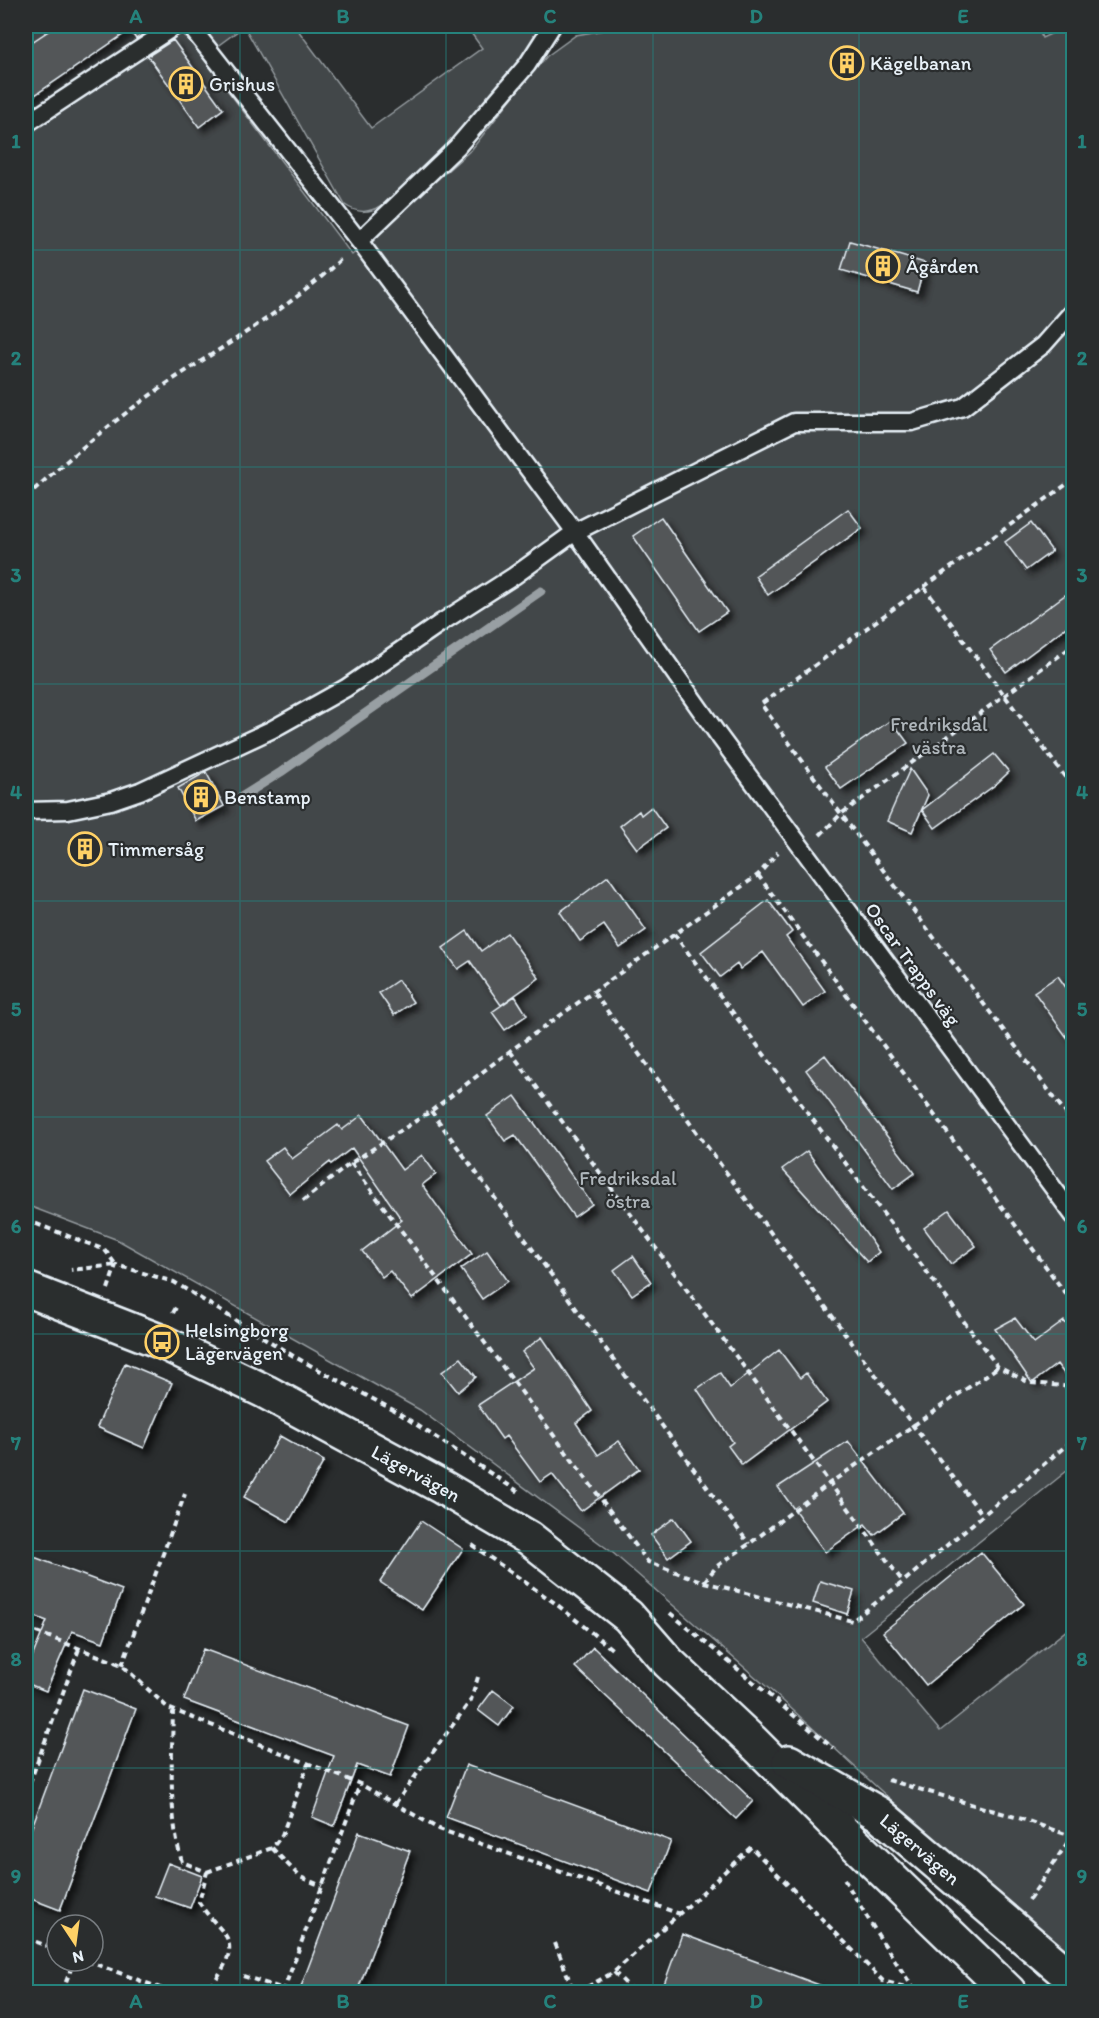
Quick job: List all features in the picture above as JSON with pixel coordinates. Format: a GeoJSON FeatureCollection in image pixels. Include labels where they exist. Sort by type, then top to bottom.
{"type":"FeatureCollection","features":[{"type":"Feature","properties":{"kind":"street","name":"Lägervägen"},"geometry":{"type":"LineString","coordinates":[[26,1289],[162,1342],[266,1392],[442,1487],[529,1538],[628,1616],[668,1662],[1009,1992]]}},
{"type":"Feature","properties":{"kind":"street","name":"Lägervägen"},"geometry":{"type":"LineString","coordinates":[[751,1740],[879,1814],[1074,1980]]}},
{"type":"Feature","properties":{"kind":"lane"},"geometry":{"type":"LineString","coordinates":[[26,124],[175,26]]}},
{"type":"Feature","properties":{"kind":"lane","name":"Oscar Trapps väg"},"geometry":{"type":"LineString","coordinates":[[190,26],[359,241],[575,532],[719,736],[1074,1216]]}},
{"type":"Feature","properties":{"kind":"lane"},"geometry":{"type":"LineString","coordinates":[[359,241],[458,147],[527,65],[552,26]]}},
{"type":"Feature","properties":{"kind":"lane"},"geometry":{"type":"LineString","coordinates":[[26,812],[68,810],[111,801],[140,791],[271,730],[346,688],[514,576],[575,532],[794,422],[912,422],[963,407],[1043,345],[1074,310]]}},
{"type":"Feature","properties":{"kind":"path"},"geometry":{"type":"LineString","coordinates":[[26,497],[89,440],[324,275],[359,241]]}},
{"type":"Feature","properties":{"kind":"path"},"geometry":{"type":"LineString","coordinates":[[1074,479],[761,704],[1074,1124]]}},
{"type":"Feature","properties":{"kind":"path"},"geometry":{"type":"LineString","coordinates":[[924,587],[1074,789]]}},
{"type":"Feature","properties":{"kind":"path"},"geometry":{"type":"LineString","coordinates":[[804,851],[841,814],[1074,645]]}},
{"type":"Feature","properties":{"kind":"path"},"geometry":{"type":"LineString","coordinates":[[303,1201],[351,1163],[431,1111],[510,1051],[758,875],[793,836]]}},
{"type":"Feature","properties":{"kind":"path"},"geometry":{"type":"LineString","coordinates":[[758,875],[1074,1305]]}},
{"type":"Feature","properties":{"kind":"path"},"geometry":{"type":"LineString","coordinates":[[674,934],[998,1367],[1030,1383],[1074,1387]]}},
{"type":"Feature","properties":{"kind":"path"},"geometry":{"type":"LineString","coordinates":[[594,993],[914,1427],[982,1514]]}},
{"type":"Feature","properties":{"kind":"path"},"geometry":{"type":"LineString","coordinates":[[510,1051],[903,1582]]}},
{"type":"Feature","properties":{"kind":"path"},"geometry":{"type":"LineString","coordinates":[[431,1111],[749,1544]]}},
{"type":"Feature","properties":{"kind":"path"},"geometry":{"type":"LineString","coordinates":[[351,1163],[648,1562],[704,1582],[852,1621],[903,1582],[1074,1439]]}},
{"type":"Feature","properties":{"kind":"path"},"geometry":{"type":"LineString","coordinates":[[26,1220],[105,1250],[116,1265],[74,1271],[64,1268]]}},
{"type":"Feature","properties":{"kind":"path"},"geometry":{"type":"LineString","coordinates":[[174,1313],[178,1304]]}},
{"type":"Feature","properties":{"kind":"path"},"geometry":{"type":"LineString","coordinates":[[704,1582],[717,1566],[830,1483],[998,1367]]}},
{"type":"Feature","properties":{"kind":"path"},"geometry":{"type":"LineString","coordinates":[[122,1665],[185,1494]]}},
{"type":"Feature","properties":{"kind":"path"},"geometry":{"type":"LineString","coordinates":[[463,1539],[555,1603],[614,1651]]}},
{"type":"Feature","properties":{"kind":"path"},"geometry":{"type":"LineString","coordinates":[[26,1628],[122,1665],[168,1708],[360,1784],[439,1829],[680,1914]]}},
{"type":"Feature","properties":{"kind":"path"},"geometry":{"type":"LineString","coordinates":[[26,1654],[33,1636]]}},
{"type":"Feature","properties":{"kind":"path"},"geometry":{"type":"LineString","coordinates":[[26,1793],[79,1649]]}},
{"type":"Feature","properties":{"kind":"path"},"geometry":{"type":"LineString","coordinates":[[395,1804],[471,1700],[478,1677]]}},
{"type":"Feature","properties":{"kind":"path"},"geometry":{"type":"LineString","coordinates":[[173,1710],[172,1787],[182,1862],[207,1872],[272,1848],[282,1835],[308,1764]]}},
{"type":"Feature","properties":{"kind":"path"},"geometry":{"type":"LineString","coordinates":[[26,1757],[39,1758]]}},
{"type":"Feature","properties":{"kind":"path"},"geometry":{"type":"LineString","coordinates":[[884,1779],[1073,1836],[1025,1906]]}},
{"type":"Feature","properties":{"kind":"path"},"geometry":{"type":"LineString","coordinates":[[243,1976],[283,1991],[360,1784]]}},
{"type":"Feature","properties":{"kind":"path"},"geometry":{"type":"LineString","coordinates":[[555,1943],[576,1992],[614,1972],[751,1847],[883,1981],[915,1991]]}},
{"type":"Feature","properties":{"kind":"path"},"geometry":{"type":"LineString","coordinates":[[272,1848],[300,1877],[322,1886]]}},
{"type":"Feature","properties":{"kind":"path"},"geometry":{"type":"LineString","coordinates":[[207,1872],[198,1902],[207,1916],[225,1934],[231,1947],[228,1960],[207,1992]]}},
{"type":"Feature","properties":{"kind":"path"},"geometry":{"type":"LineString","coordinates":[[844,1878],[915,1991]]}},
{"type":"Feature","properties":{"kind":"path"},"geometry":{"type":"LineString","coordinates":[[26,1938],[45,1945]]}},
{"type":"Feature","properties":{"kind":"path"},"geometry":{"type":"LineString","coordinates":[[105,1968],[171,1992]]}},
{"type":"Feature","properties":{"kind":"path"},"geometry":{"type":"LineString","coordinates":[[614,1972],[633,1991],[638,1992]]}},
{"type":"Feature","properties":{"kind":"path"},"geometry":{"type":"LineString","coordinates":[[62,1992],[69,1973]]}},
{"type":"Feature","properties":{"kind":"path"},"geometry":{"type":"LineString","coordinates":[[136,1992],[140,1981]]}},
{"type":"Feature","properties":{"kind":"path"},"geometry":{"type":"LineString","coordinates":[[878,1992],[883,1981]]}},
{"type":"Feature","properties":{"kind":"green space"},"geometry":{"type":"Polygon","coordinates":[[[26,26],[179,26],[352,255],[472,149],[547,56],[576,35],[604,30],[612,26],[1038,26],[1042,38],[1068,26],[1073,26],[1073,1466],[861,1637],[940,1731],[1073,1625],[1073,1959],[613,1553],[420,1410],[118,1240],[26,1205],[26,26]]]}},
{"type":"Feature","properties":{"kind":"green space"},"geometry":{"type":"Polygon","coordinates":[[[200,26],[236,26],[239,30],[216,47],[200,26]]]}},
{"type":"Feature","properties":{"kind":"green space"},"geometry":{"type":"Polygon","coordinates":[[[244,26],[295,26],[371,128],[482,48],[466,26],[544,26],[505,82],[443,150],[395,197],[378,208],[364,211],[354,210],[345,205],[244,26]]]}},
{"type":"Feature","properties":{"kind":"building"},"geometry":{"type":"Polygon","coordinates":[[[56,26],[157,26],[136,39],[130,30],[26,101],[26,46],[56,26]]]}},
{"type":"Feature","properties":{"kind":"building","name":"Grishus"},"geometry":{"type":"Polygon","coordinates":[[[173,40],[223,109],[199,127],[148,56],[173,40]]]}},
{"type":"Feature","properties":{"kind":"building","name":"Ågården"},"geometry":{"type":"Polygon","coordinates":[[[850,241],[925,263],[917,292],[841,270],[850,241]]]}},
{"type":"Feature","properties":{"kind":"building"},"geometry":{"type":"Polygon","coordinates":[[[848,509],[862,528],[768,595],[755,576],[848,509]]]}},
{"type":"Feature","properties":{"kind":"building"},"geometry":{"type":"Polygon","coordinates":[[[661,517],[727,612],[699,631],[633,536],[661,517]]]}},
{"type":"Feature","properties":{"kind":"building"},"geometry":{"type":"Polygon","coordinates":[[[1031,523],[1052,551],[1026,570],[1005,542],[1031,523]]]}},
{"type":"Feature","properties":{"kind":"building"},"geometry":{"type":"Polygon","coordinates":[[[1065,595],[1074,607],[1074,621],[1006,672],[990,650],[1065,595]]]}},
{"type":"Feature","properties":{"kind":"building"},"geometry":{"type":"Polygon","coordinates":[[[891,720],[908,743],[841,789],[825,767],[891,720]]]}},
{"type":"Feature","properties":{"kind":"building"},"geometry":{"type":"Polygon","coordinates":[[[994,754],[1009,772],[995,785],[935,828],[922,810],[994,754]]]}},
{"type":"Feature","properties":{"kind":"building"},"geometry":{"type":"Polygon","coordinates":[[[910,769],[928,795],[912,832],[887,821],[910,769]]]}},
{"type":"Feature","properties":{"kind":"building","name":"Benstamp"},"geometry":{"type":"Polygon","coordinates":[[[206,772],[224,806],[196,821],[178,788],[206,772]]]}},
{"type":"Feature","properties":{"kind":"building"},"geometry":{"type":"Polygon","coordinates":[[[651,807],[666,828],[637,849],[620,826],[639,811],[641,815],[651,807]]]}},
{"type":"Feature","properties":{"kind":"building"},"geometry":{"type":"Polygon","coordinates":[[[608,876],[646,930],[620,948],[604,925],[580,941],[560,912],[608,876]]]}},
{"type":"Feature","properties":{"kind":"building"},"geometry":{"type":"Polygon","coordinates":[[[768,900],[792,932],[786,937],[825,991],[803,1007],[763,952],[740,969],[737,964],[720,977],[701,952],[768,900]]]}},
{"type":"Feature","properties":{"kind":"building"},"geometry":{"type":"Polygon","coordinates":[[[467,931],[481,951],[507,933],[539,978],[501,1005],[470,961],[458,969],[443,948],[467,931]]]}},
{"type":"Feature","properties":{"kind":"building"},"geometry":{"type":"Polygon","coordinates":[[[1058,976],[1074,999],[1074,1047],[1034,992],[1058,976]]]}},
{"type":"Feature","properties":{"kind":"building"},"geometry":{"type":"Polygon","coordinates":[[[398,980],[413,1002],[394,1015],[379,993],[398,980]]]}},
{"type":"Feature","properties":{"kind":"building"},"geometry":{"type":"Polygon","coordinates":[[[515,996],[527,1015],[505,1030],[492,1012],[515,996]]]}},
{"type":"Feature","properties":{"kind":"building"},"geometry":{"type":"Polygon","coordinates":[[[825,1055],[915,1173],[893,1189],[806,1070],[825,1055]]]}},
{"type":"Feature","properties":{"kind":"building"},"geometry":{"type":"Polygon","coordinates":[[[515,1096],[592,1204],[574,1217],[515,1135],[505,1141],[487,1116],[515,1096]]]}},
{"type":"Feature","properties":{"kind":"building"},"geometry":{"type":"Polygon","coordinates":[[[362,1115],[402,1170],[422,1155],[436,1174],[422,1185],[472,1254],[412,1299],[390,1271],[382,1277],[362,1251],[402,1220],[352,1148],[331,1164],[330,1162],[290,1194],[264,1161],[283,1147],[292,1159],[338,1125],[342,1130],[362,1115]]]}},
{"type":"Feature","properties":{"kind":"building"},"geometry":{"type":"Polygon","coordinates":[[[807,1151],[879,1252],[867,1262],[782,1169],[807,1151]]]}},
{"type":"Feature","properties":{"kind":"building"},"geometry":{"type":"Polygon","coordinates":[[[949,1210],[976,1246],[951,1264],[924,1228],[949,1210]]]}},
{"type":"Feature","properties":{"kind":"building"},"geometry":{"type":"Polygon","coordinates":[[[487,1251],[508,1281],[482,1299],[461,1269],[487,1251]]]}},
{"type":"Feature","properties":{"kind":"building"},"geometry":{"type":"Polygon","coordinates":[[[633,1256],[651,1282],[632,1295],[614,1270],[633,1256]]]}},
{"type":"Feature","properties":{"kind":"building"},"geometry":{"type":"Polygon","coordinates":[[[1015,1318],[1034,1343],[1064,1321],[1074,1335],[1074,1387],[1057,1364],[1032,1383],[995,1329],[1015,1318]]]}},
{"type":"Feature","properties":{"kind":"building"},"geometry":{"type":"Polygon","coordinates":[[[542,1337],[592,1411],[576,1423],[598,1455],[619,1441],[639,1469],[581,1511],[552,1474],[540,1482],[506,1436],[502,1439],[478,1405],[534,1368],[522,1352],[542,1337]]]}},
{"type":"Feature","properties":{"kind":"building"},"geometry":{"type":"Polygon","coordinates":[[[779,1350],[800,1378],[806,1373],[827,1402],[742,1465],[728,1446],[733,1442],[697,1389],[720,1373],[730,1388],[779,1350]]]}},
{"type":"Feature","properties":{"kind":"building"},"geometry":{"type":"Polygon","coordinates":[[[461,1358],[476,1377],[458,1392],[442,1372],[461,1358]]]}},
{"type":"Feature","properties":{"kind":"building"},"geometry":{"type":"Polygon","coordinates":[[[125,1363],[172,1383],[144,1448],[97,1427],[125,1363]]]}},
{"type":"Feature","properties":{"kind":"building"},"geometry":{"type":"Polygon","coordinates":[[[280,1436],[324,1461],[289,1522],[244,1497],[280,1436]]]}},
{"type":"Feature","properties":{"kind":"building"},"geometry":{"type":"Polygon","coordinates":[[[848,1441],[903,1513],[874,1535],[865,1524],[825,1552],[778,1487],[848,1441]]]}},
{"type":"Feature","properties":{"kind":"building"},"geometry":{"type":"Polygon","coordinates":[[[674,1518],[691,1541],[668,1558],[651,1535],[674,1518]]]}},
{"type":"Feature","properties":{"kind":"building"},"geometry":{"type":"Polygon","coordinates":[[[421,1521],[463,1549],[422,1610],[380,1582],[421,1521]]]}},
{"type":"Feature","properties":{"kind":"building"},"geometry":{"type":"Polygon","coordinates":[[[981,1552],[1024,1604],[926,1685],[883,1632],[981,1552]]]}},
{"type":"Feature","properties":{"kind":"building"},"geometry":{"type":"Polygon","coordinates":[[[26,1554],[122,1590],[103,1642],[72,1631],[46,1691],[26,1683],[26,1672],[47,1621],[26,1613],[26,1554]]]}},
{"type":"Feature","properties":{"kind":"building"},"geometry":{"type":"Polygon","coordinates":[[[820,1581],[854,1591],[847,1614],[813,1603],[820,1581]]]}},
{"type":"Feature","properties":{"kind":"building"},"geometry":{"type":"Polygon","coordinates":[[[593,1647],[753,1801],[736,1819],[575,1667],[593,1647]]]}},
{"type":"Feature","properties":{"kind":"building"},"geometry":{"type":"Polygon","coordinates":[[[203,1649],[409,1726],[390,1777],[357,1765],[334,1826],[312,1817],[334,1756],[184,1700],[203,1649]]]}},
{"type":"Feature","properties":{"kind":"building"},"geometry":{"type":"Polygon","coordinates":[[[83,1689],[136,1709],[60,1910],[26,1897],[26,1843],[83,1689]]]}},
{"type":"Feature","properties":{"kind":"building"},"geometry":{"type":"Polygon","coordinates":[[[493,1690],[514,1706],[499,1726],[478,1710],[493,1690]]]}},
{"type":"Feature","properties":{"kind":"building"},"geometry":{"type":"Polygon","coordinates":[[[466,1765],[671,1841],[651,1893],[446,1817],[466,1765]]]}},
{"type":"Feature","properties":{"kind":"building"},"geometry":{"type":"Polygon","coordinates":[[[359,1832],[410,1851],[357,1992],[299,1992],[359,1832]]]}},
{"type":"Feature","properties":{"kind":"building"},"geometry":{"type":"Polygon","coordinates":[[[168,1863],[202,1876],[190,1908],[155,1896],[168,1863]]]}},
{"type":"Feature","properties":{"kind":"building"},"geometry":{"type":"Polygon","coordinates":[[[682,1934],[833,1990],[833,1992],[678,1992],[663,1987],[682,1934]]]}},
{"type":"Feature","properties":{"kind":"waterway"},"geometry":{"type":"LineString","coordinates":[[238,799],[281,772],[541,591]]}},
{"type":"Feature","properties":{"kind":"place","name":"Kägelbanan"},"geometry":{"type":"Point","coordinates":[847,63]}},
{"type":"Feature","properties":{"kind":"place","name":"Grishus"},"geometry":{"type":"Point","coordinates":[186,84]}},
{"type":"Feature","properties":{"kind":"place","name":"Ågården"},"geometry":{"type":"Point","coordinates":[883,266]}},
{"type":"Feature","properties":{"kind":"place","name":"Benstamp"},"geometry":{"type":"Point","coordinates":[201,797]}},
{"type":"Feature","properties":{"kind":"place","name":"Timmersåg"},"geometry":{"type":"Point","coordinates":[85,849]}},
{"type":"Feature","properties":{"kind":"place","name":"Helsingborg Lägervägen"},"geometry":{"type":"Point","coordinates":[162,1342]}},
{"type":"Feature","properties":{"kind":"park label","name":"Fredriksdal västra"},"geometry":{"type":"Point","coordinates":[939,736]}},
{"type":"Feature","properties":{"kind":"park label","name":"Fredriksdal östra"},"geometry":{"type":"Point","coordinates":[628,1190]}}]}
